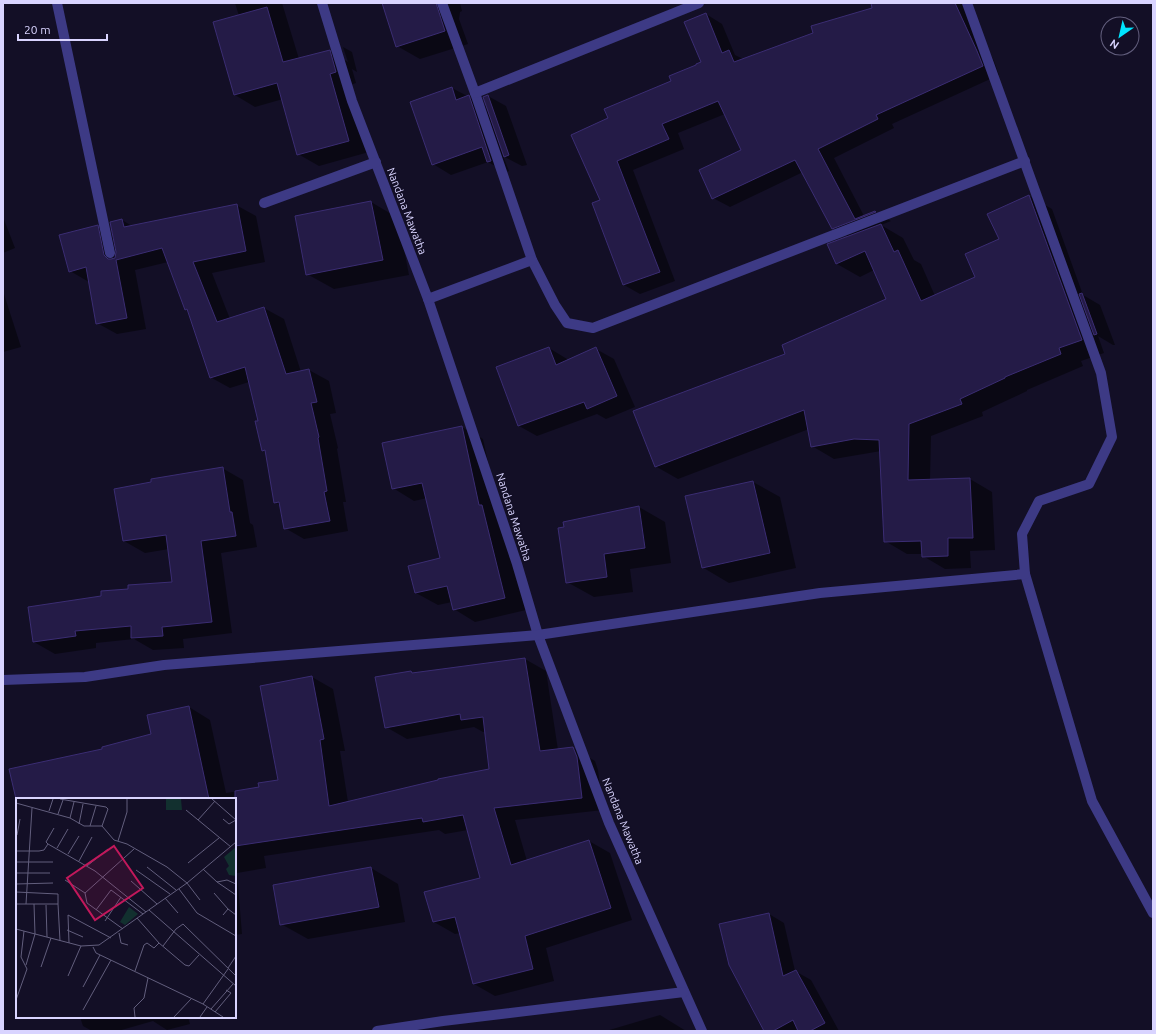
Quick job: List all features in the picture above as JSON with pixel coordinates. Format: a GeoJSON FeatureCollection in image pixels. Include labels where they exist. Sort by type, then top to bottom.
{"type":"FeatureCollection","features":[{"type":"Feature","properties":{"kind":"street"},"geometry":{"type":"LineString","coordinates":[[57,3],[110,253]]}},
{"type":"Feature","properties":{"kind":"street","name":"Nandana Mawatha"},"geometry":{"type":"LineString","coordinates":[[322,3],[352,101],[428,299],[517,564],[538,635],[610,823],[702,1031]]}},
{"type":"Feature","properties":{"kind":"street"},"geometry":{"type":"LineString","coordinates":[[442,3],[475,93],[532,260],[555,305],[567,323],[593,328],[1024,162]]}},
{"type":"Feature","properties":{"kind":"street"},"geometry":{"type":"LineString","coordinates":[[475,93],[699,3]]}},
{"type":"Feature","properties":{"kind":"street"},"geometry":{"type":"LineString","coordinates":[[967,3],[1101,373],[1112,437],[1090,484],[1040,501],[1022,534],[1025,574],[1092,801],[1153,912]]}},
{"type":"Feature","properties":{"kind":"street"},"geometry":{"type":"LineString","coordinates":[[264,203],[376,162]]}},
{"type":"Feature","properties":{"kind":"street"},"geometry":{"type":"LineString","coordinates":[[428,299],[532,260]]}},
{"type":"Feature","properties":{"kind":"street"},"geometry":{"type":"LineString","coordinates":[[3,680],[85,677],[164,665],[538,635],[820,593],[1025,574]]}},
{"type":"Feature","properties":{"kind":"street"},"geometry":{"type":"LineString","coordinates":[[377,1031],[443,1021],[684,992]]}},
{"type":"Feature","properties":{"kind":"building"},"geometry":{"type":"Polygon","coordinates":[[[382,3],[436,3],[445,31],[396,47],[382,3]]]}},
{"type":"Feature","properties":{"kind":"building"},"geometry":{"type":"Polygon","coordinates":[[[871,3],[955,3],[983,66],[876,115],[878,119],[818,149],[855,219],[875,211],[876,212],[832,229],[795,160],[712,199],[699,170],[741,150],[718,101],[662,124],[669,139],[617,161],[660,272],[623,285],[592,203],[600,200],[571,135],[608,118],[604,109],[671,81],[669,76],[701,62],[684,22],[706,13],[722,53],[729,50],[734,62],[813,33],[811,26],[872,8],[871,3]]]}},
{"type":"Feature","properties":{"kind":"building"},"geometry":{"type":"Polygon","coordinates":[[[267,7],[283,62],[330,50],[336,72],[330,74],[349,141],[297,155],[277,83],[234,95],[213,22],[267,7]]]}},
{"type":"Feature","properties":{"kind":"building"},"geometry":{"type":"Polygon","coordinates":[[[452,87],[456,100],[469,95],[491,161],[487,162],[482,147],[432,165],[410,102],[452,87]]]}},
{"type":"Feature","properties":{"kind":"building"},"geometry":{"type":"Polygon","coordinates":[[[488,95],[509,155],[504,157],[483,97],[488,95]]]}},
{"type":"Feature","properties":{"kind":"building"},"geometry":{"type":"Polygon","coordinates":[[[1029,195],[1082,340],[1059,348],[1061,354],[1005,377],[960,399],[962,404],[909,424],[908,480],[970,478],[973,538],[948,538],[948,556],[922,557],[921,541],[884,542],[879,440],[854,439],[811,447],[804,410],[655,467],[633,411],[785,354],[782,345],[886,299],[865,251],[836,264],[827,244],[881,224],[894,252],[898,250],[921,301],[975,277],[965,254],[999,239],[987,214],[1029,195]]]}},
{"type":"Feature","properties":{"kind":"building"},"geometry":{"type":"Polygon","coordinates":[[[371,201],[383,260],[306,275],[295,216],[371,201]]]}},
{"type":"Feature","properties":{"kind":"building"},"geometry":{"type":"Polygon","coordinates":[[[237,204],[246,251],[193,262],[217,322],[264,307],[286,374],[309,369],[317,402],[311,403],[319,437],[327,491],[324,492],[330,521],[284,529],[279,502],[274,503],[265,450],[262,451],[255,421],[258,421],[245,367],[210,378],[187,309],[185,310],[162,248],[116,260],[127,318],[96,324],[86,267],[69,272],[59,235],[98,225],[104,255],[108,259],[111,259],[115,258],[116,252],[110,222],[122,219],[124,227],[237,204]]]}},
{"type":"Feature","properties":{"kind":"building"},"geometry":{"type":"Polygon","coordinates":[[[1082,293],[1097,334],[1094,335],[1079,294],[1082,293]]]}},
{"type":"Feature","properties":{"kind":"building"},"geometry":{"type":"Polygon","coordinates":[[[549,347],[556,365],[596,347],[617,396],[587,409],[584,402],[518,426],[496,367],[549,347]]]}},
{"type":"Feature","properties":{"kind":"building"},"geometry":{"type":"Polygon","coordinates":[[[462,426],[479,505],[482,505],[505,598],[453,610],[447,586],[415,593],[408,566],[440,558],[422,483],[392,489],[382,443],[462,426]]]}},
{"type":"Feature","properties":{"kind":"building"},"geometry":{"type":"Polygon","coordinates":[[[223,467],[230,512],[232,512],[236,536],[201,541],[212,622],[162,627],[163,636],[131,638],[131,626],[75,631],[76,636],[33,642],[28,607],[101,596],[101,591],[128,589],[128,585],[172,582],[166,535],[123,541],[114,489],[151,482],[151,479],[223,467]]]}},
{"type":"Feature","properties":{"kind":"building"},"geometry":{"type":"Polygon","coordinates":[[[753,481],[770,553],[702,568],[685,496],[753,481]]]}},
{"type":"Feature","properties":{"kind":"building"},"geometry":{"type":"Polygon","coordinates":[[[639,506],[645,548],[604,554],[607,577],[566,583],[558,528],[564,527],[563,522],[639,506]]]}},
{"type":"Feature","properties":{"kind":"building"},"geometry":{"type":"Polygon","coordinates":[[[525,658],[540,751],[573,747],[577,757],[582,798],[494,808],[511,865],[589,840],[611,908],[525,936],[533,969],[473,984],[455,917],[433,922],[424,892],[480,878],[463,815],[423,822],[422,818],[236,846],[235,791],[259,787],[258,783],[278,780],[260,686],[312,676],[324,739],[320,740],[329,806],[438,779],[489,769],[483,717],[461,720],[460,714],[385,728],[375,677],[411,671],[412,673],[525,658]]]}},
{"type":"Feature","properties":{"kind":"building"},"geometry":{"type":"Polygon","coordinates":[[[189,706],[209,798],[16,799],[9,769],[102,749],[102,747],[151,734],[147,715],[189,706]]]}},
{"type":"Feature","properties":{"kind":"building"},"geometry":{"type":"Polygon","coordinates":[[[371,867],[379,907],[280,925],[273,885],[371,867]]]}},
{"type":"Feature","properties":{"kind":"building"},"geometry":{"type":"Polygon","coordinates":[[[769,913],[783,976],[796,970],[825,1023],[810,1031],[798,1031],[793,1020],[773,1031],[764,1031],[729,965],[719,924],[769,913]]]}}]}
